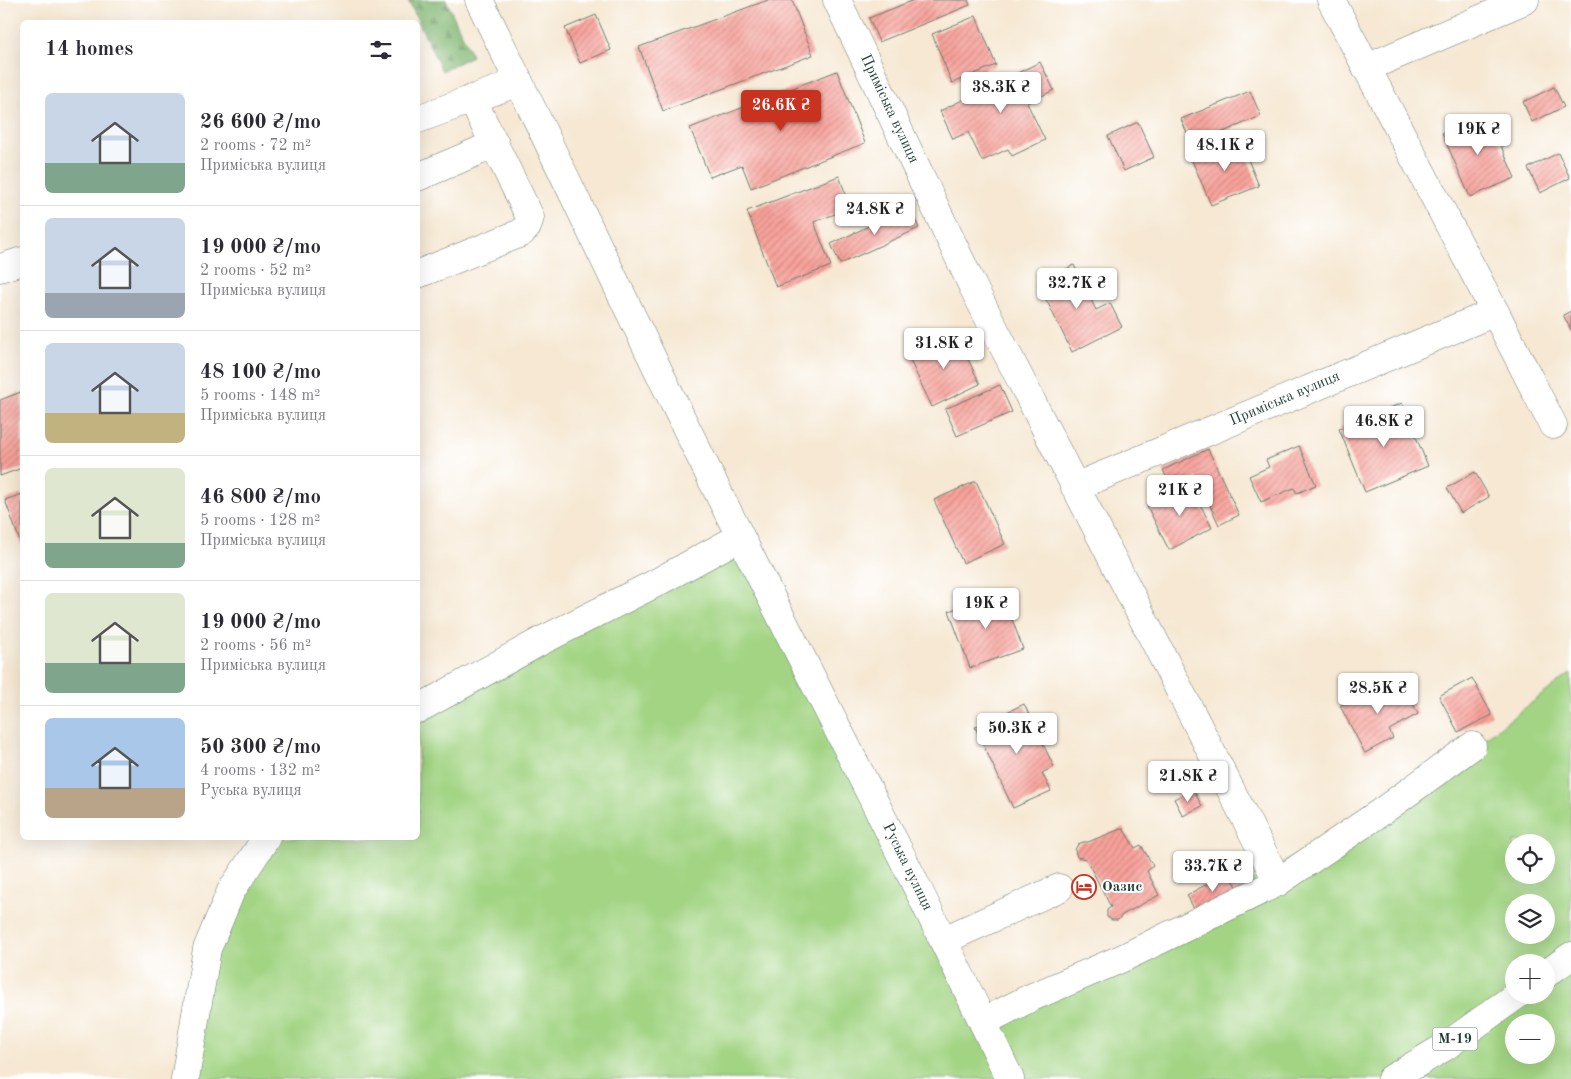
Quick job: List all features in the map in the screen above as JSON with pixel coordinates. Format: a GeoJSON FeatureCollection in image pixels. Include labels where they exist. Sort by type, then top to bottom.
{"type":"FeatureCollection","features":[{"type":"Feature","properties":{"kind":"main road","name":"Руська вулиця"},"geometry":{"type":"LineString","coordinates":[[479,0],[740,536],[944,940],[1010,1079]]}},
{"type":"Feature","properties":{"kind":"main road","name":"Приміська вулиця"},"geometry":{"type":"LineString","coordinates":[[837,0],[973,286],[1278,882]]}},
{"type":"Feature","properties":{"kind":"main road"},"geometry":{"type":"LineString","coordinates":[[1330,0],[1553,425]]}},
{"type":"Feature","properties":{"kind":"main road"},"geometry":{"type":"LineString","coordinates":[[1366,68],[1524,0]]}},
{"type":"Feature","properties":{"kind":"main road"},"geometry":{"type":"LineString","coordinates":[[420,119],[519,82]]}},
{"type":"Feature","properties":{"kind":"main road"},"geometry":{"type":"LineString","coordinates":[[420,273],[521,233],[527,226],[530,217],[472,99]]}},
{"type":"Feature","properties":{"kind":"main road"},"geometry":{"type":"LineString","coordinates":[[420,176],[495,144]]}},
{"type":"Feature","properties":{"kind":"main road"},"geometry":{"type":"LineString","coordinates":[[0,268],[20,262]]}},
{"type":"Feature","properties":{"kind":"main road","name":"Приміська вулиця"},"geometry":{"type":"LineString","coordinates":[[1075,487],[1495,312]]}},
{"type":"Feature","properties":{"kind":"main road"},"geometry":{"type":"LineString","coordinates":[[420,708],[541,642],[654,584],[740,536]]}},
{"type":"Feature","properties":{"kind":"main road"},"geometry":{"type":"LineString","coordinates":[[983,1022],[1030,998],[1123,958],[1278,882],[1381,812],[1472,746]]}},
{"type":"Feature","properties":{"kind":"main road"},"geometry":{"type":"LineString","coordinates":[[185,1079],[207,949],[230,891],[265,840]]}},
{"type":"Feature","properties":{"kind":"main road"},"geometry":{"type":"LineString","coordinates":[[944,940],[1059,888]]}},
{"type":"Feature","properties":{"kind":"main road"},"geometry":{"type":"LineString","coordinates":[[1555,968],[1571,956]]}},
{"type":"Feature","properties":{"kind":"main road","name":"М-19"},"geometry":{"type":"LineString","coordinates":[[1390,1079],[1443,1048],[1505,1004]]}},
{"type":"Feature","properties":{"kind":"green space"},"geometry":{"type":"Polygon","coordinates":[[[408,0],[446,0],[472,56],[442,71],[420,25],[420,20],[418,20],[408,0]]]}},
{"type":"Feature","properties":{"kind":"green space"},"geometry":{"type":"Polygon","coordinates":[[[743,529],[996,1023],[1123,958],[1458,759],[1571,673],[1571,1079],[181,1079],[197,965],[261,840],[420,840],[420,698],[743,529]]]}},
{"type":"Feature","properties":{"kind":"building"},"geometry":{"type":"Polygon","coordinates":[[[768,0],[792,0],[813,55],[663,111],[639,47],[768,0]]]}},
{"type":"Feature","properties":{"kind":"building"},"geometry":{"type":"Polygon","coordinates":[[[914,0],[968,0],[970,5],[879,42],[869,18],[914,0]]]}},
{"type":"Feature","properties":{"kind":"building"},"geometry":{"type":"Polygon","coordinates":[[[596,15],[611,50],[580,63],[565,28],[596,15]]]}},
{"type":"Feature","properties":{"kind":"building"},"geometry":{"type":"Polygon","coordinates":[[[976,16],[996,65],[952,83],[932,34],[976,16]]]}},
{"type":"Feature","properties":{"kind":"building"},"geometry":{"type":"Polygon","coordinates":[[[1040,62],[1054,90],[1027,103],[1045,140],[1012,156],[1008,149],[982,161],[968,132],[953,139],[940,111],[1040,62]]]}},
{"type":"Feature","properties":{"kind":"building"},"geometry":{"type":"Polygon","coordinates":[[[837,71],[865,143],[751,188],[742,165],[710,177],[690,128],[837,71]]]}},
{"type":"Feature","properties":{"kind":"building"},"geometry":{"type":"Polygon","coordinates":[[[1554,87],[1564,107],[1532,122],[1523,102],[1554,87]]]}},
{"type":"Feature","properties":{"kind":"building"},"geometry":{"type":"Polygon","coordinates":[[[1250,91],[1261,116],[1192,145],[1181,119],[1250,91]]]}},
{"type":"Feature","properties":{"kind":"building"},"geometry":{"type":"Polygon","coordinates":[[[1487,114],[1515,178],[1470,197],[1442,133],[1487,114]]]}},
{"type":"Feature","properties":{"kind":"building"},"geometry":{"type":"Polygon","coordinates":[[[1138,122],[1154,157],[1124,171],[1108,136],[1138,122]]]}},
{"type":"Feature","properties":{"kind":"building"},"geometry":{"type":"Polygon","coordinates":[[[1239,138],[1259,186],[1211,205],[1191,158],[1239,138]]]}},
{"type":"Feature","properties":{"kind":"building"},"geometry":{"type":"Polygon","coordinates":[[[1558,153],[1570,178],[1540,193],[1528,168],[1558,153]]]}},
{"type":"Feature","properties":{"kind":"building"},"geometry":{"type":"Polygon","coordinates":[[[839,176],[851,208],[814,222],[831,266],[776,287],[747,211],[839,176]]]}},
{"type":"Feature","properties":{"kind":"building"},"geometry":{"type":"Polygon","coordinates":[[[909,207],[919,228],[840,264],[831,244],[909,207]]]}},
{"type":"Feature","properties":{"kind":"building"},"geometry":{"type":"Polygon","coordinates":[[[1074,265],[1096,310],[1110,303],[1122,327],[1072,352],[1038,283],[1074,265]]]}},
{"type":"Feature","properties":{"kind":"building"},"geometry":{"type":"Polygon","coordinates":[[[1571,311],[1571,330],[1563,315],[1571,311]]]}},
{"type":"Feature","properties":{"kind":"building"},"geometry":{"type":"Polygon","coordinates":[[[956,334],[980,384],[932,407],[908,356],[956,334]]]}},
{"type":"Feature","properties":{"kind":"building"},"geometry":{"type":"Polygon","coordinates":[[[1000,385],[1012,412],[957,436],[945,409],[1000,385]]]}},
{"type":"Feature","properties":{"kind":"building"},"geometry":{"type":"Polygon","coordinates":[[[20,392],[20,469],[0,476],[0,400],[20,392]]]}},
{"type":"Feature","properties":{"kind":"building"},"geometry":{"type":"Polygon","coordinates":[[[1402,403],[1428,466],[1365,492],[1339,429],[1402,403]]]}},
{"type":"Feature","properties":{"kind":"building"},"geometry":{"type":"Polygon","coordinates":[[[1299,446],[1316,485],[1297,493],[1294,488],[1261,502],[1249,476],[1269,467],[1266,460],[1299,446]]]}},
{"type":"Feature","properties":{"kind":"building"},"geometry":{"type":"Polygon","coordinates":[[[1208,449],[1239,515],[1219,525],[1197,477],[1172,489],[1163,470],[1208,449]]]}},
{"type":"Feature","properties":{"kind":"building"},"geometry":{"type":"Polygon","coordinates":[[[1475,472],[1489,497],[1461,513],[1447,488],[1475,472]]]}},
{"type":"Feature","properties":{"kind":"building"},"geometry":{"type":"Polygon","coordinates":[[[976,481],[1005,544],[963,563],[934,500],[976,481]]]}},
{"type":"Feature","properties":{"kind":"building"},"geometry":{"type":"Polygon","coordinates":[[[1190,484],[1212,528],[1169,550],[1147,506],[1190,484]]]}},
{"type":"Feature","properties":{"kind":"building"},"geometry":{"type":"Polygon","coordinates":[[[20,495],[20,541],[5,500],[20,495]]]}},
{"type":"Feature","properties":{"kind":"building"},"geometry":{"type":"Polygon","coordinates":[[[1002,592],[1023,649],[970,668],[949,611],[1002,592]]]}},
{"type":"Feature","properties":{"kind":"building"},"geometry":{"type":"Polygon","coordinates":[[[1472,678],[1492,715],[1458,732],[1439,696],[1472,678]]]}},
{"type":"Feature","properties":{"kind":"building"},"geometry":{"type":"Polygon","coordinates":[[[1381,684],[1386,695],[1404,686],[1418,714],[1389,730],[1393,738],[1365,753],[1340,706],[1381,684]]]}},
{"type":"Feature","properties":{"kind":"building"},"geometry":{"type":"Polygon","coordinates":[[[1024,704],[1054,767],[1042,773],[1051,791],[1013,808],[975,727],[1024,704]]]}},
{"type":"Feature","properties":{"kind":"building"},"geometry":{"type":"Polygon","coordinates":[[[1193,789],[1202,806],[1183,816],[1174,799],[1193,789]]]}},
{"type":"Feature","properties":{"kind":"building"},"geometry":{"type":"Polygon","coordinates":[[[1123,828],[1135,848],[1141,845],[1153,866],[1147,871],[1159,895],[1122,915],[1118,920],[1112,920],[1107,917],[1107,910],[1111,907],[1086,859],[1077,857],[1075,850],[1078,844],[1123,828]]]}},
{"type":"Feature","properties":{"kind":"building"},"geometry":{"type":"Polygon","coordinates":[[[1229,872],[1240,892],[1197,915],[1187,895],[1229,872]]]}},
{"type":"Feature","properties":{"kind":"place","name":"Оазис"},"geometry":{"type":"Point","coordinates":[1084,887]}}]}
